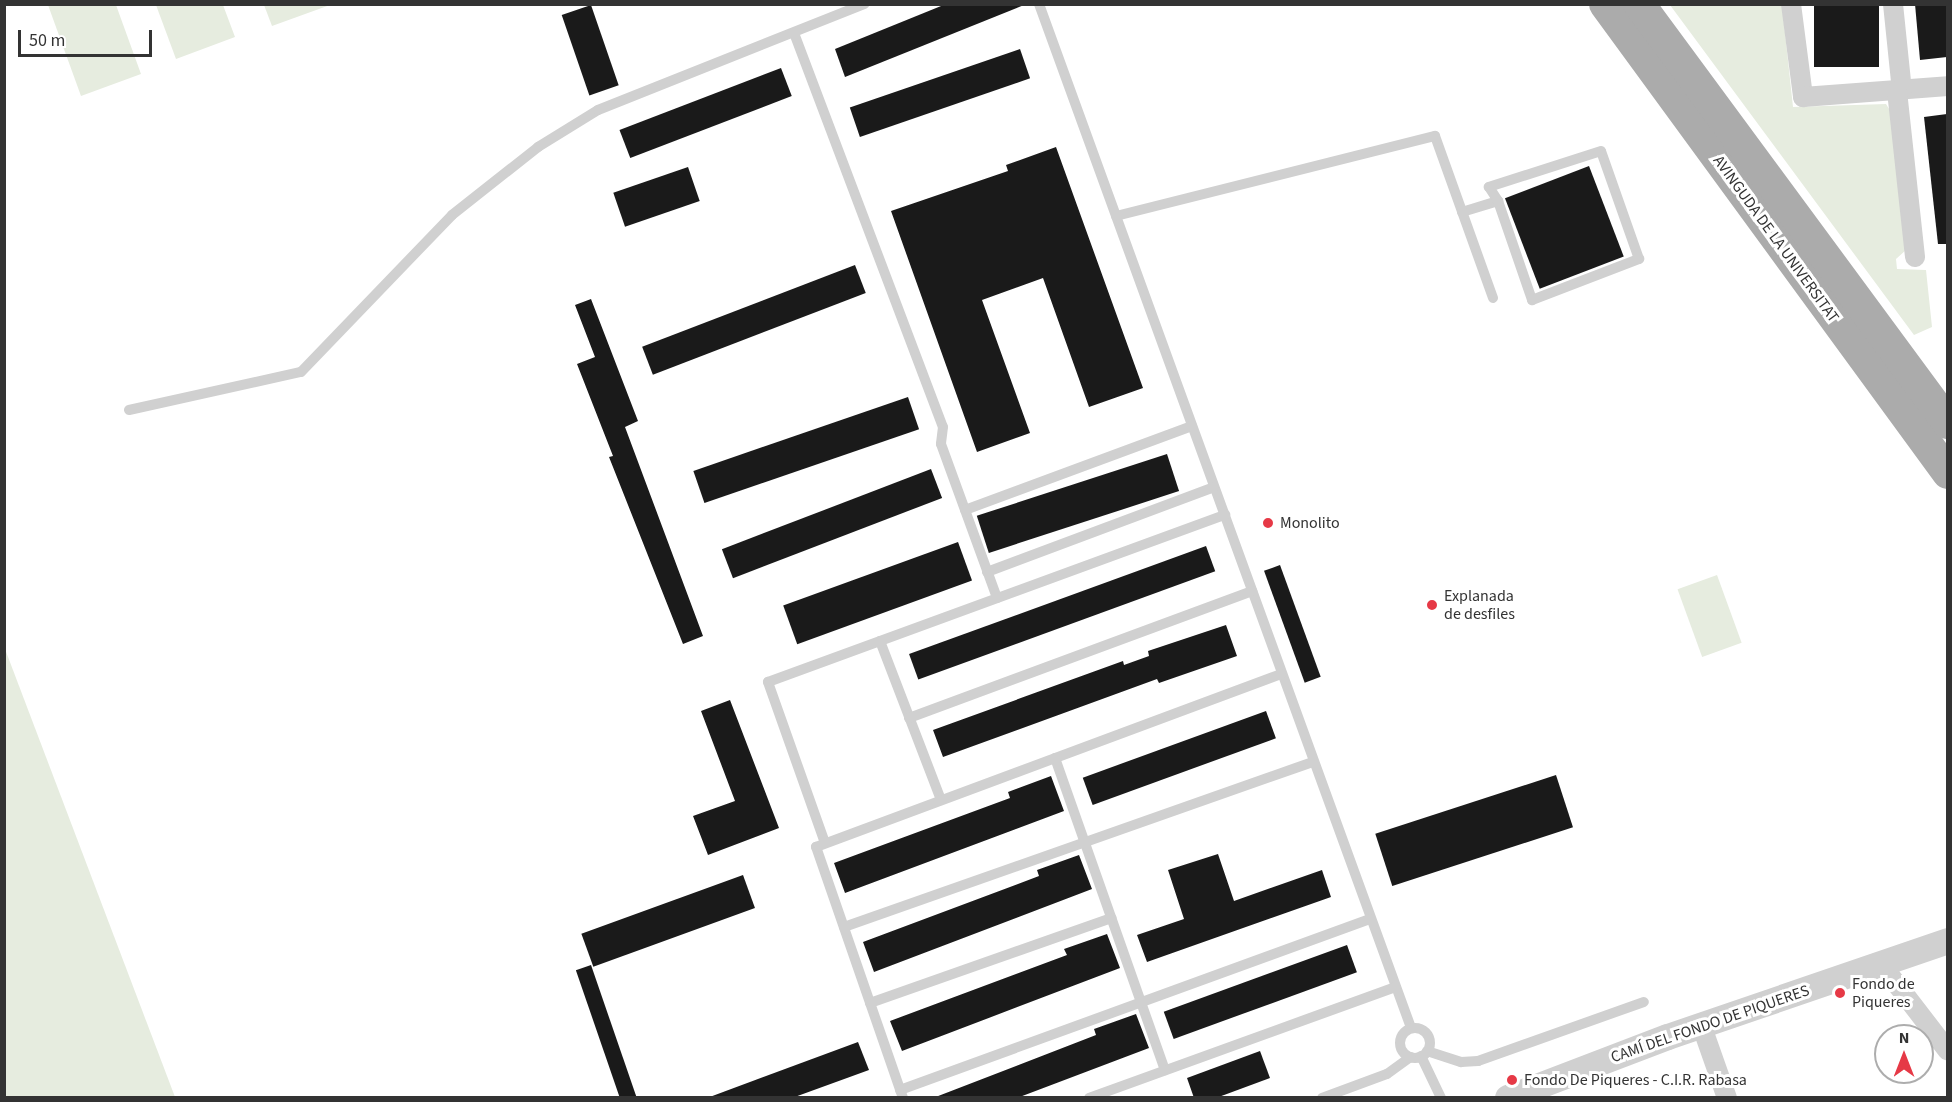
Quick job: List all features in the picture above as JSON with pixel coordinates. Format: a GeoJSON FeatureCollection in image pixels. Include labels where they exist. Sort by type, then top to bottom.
{"type":"FeatureCollection","features":[{"type":"Feature","properties":{"kind":"main road","name":"AVINGUDA DE LA UNIVERSITAT"},"geometry":{"type":"LineString","coordinates":[[1605,4],[1947,473]]}},
{"type":"Feature","properties":{"kind":"main road","name":"AVINGUDA DE LA UNIVERSITAT"},"geometry":{"type":"LineString","coordinates":[[1639,4],[1947,423]]}},
{"type":"Feature","properties":{"kind":"street"},"geometry":{"type":"LineString","coordinates":[[1791,4],[1803,97],[1947,86]]}},
{"type":"Feature","properties":{"kind":"street"},"geometry":{"type":"LineString","coordinates":[[1893,4],[1915,257]]}},
{"type":"Feature","properties":{"kind":"street","name":"CAMÍ DEL FONDO DE PIQUERES"},"geometry":{"type":"LineString","coordinates":[[1508,1098],[1947,941]]}},
{"type":"Feature","properties":{"kind":"street"},"geometry":{"type":"LineString","coordinates":[[1882,965],[1947,1051]]}},
{"type":"Feature","properties":{"kind":"street"},"geometry":{"type":"LineString","coordinates":[[1702,1027],[1727,1098]]}},
{"type":"Feature","properties":{"kind":"lane"},"geometry":{"type":"LineString","coordinates":[[129,410],[301,372],[452,215],[538,147],[598,110],[866,4]]}},
{"type":"Feature","properties":{"kind":"lane"},"geometry":{"type":"LineString","coordinates":[[1039,4],[1411,1028],[1428,1035],[1420,1055],[1387,1074],[1322,1098]]}},
{"type":"Feature","properties":{"kind":"lane"},"geometry":{"type":"LineString","coordinates":[[794,33],[943,427],[941,444],[997,598]]}},
{"type":"Feature","properties":{"kind":"lane"},"geometry":{"type":"LineString","coordinates":[[1116,216],[1435,136],[1493,298]]}},
{"type":"Feature","properties":{"kind":"lane"},"geometry":{"type":"LineString","coordinates":[[1601,151],[1639,259],[1533,300],[1498,201],[1489,187],[1601,151]]}},
{"type":"Feature","properties":{"kind":"lane"},"geometry":{"type":"LineString","coordinates":[[1462,212],[1498,201]]}},
{"type":"Feature","properties":{"kind":"lane"},"geometry":{"type":"LineString","coordinates":[[965,510],[1192,426]]}},
{"type":"Feature","properties":{"kind":"lane"},"geometry":{"type":"LineString","coordinates":[[987,572],[1214,487]]}},
{"type":"Feature","properties":{"kind":"lane"},"geometry":{"type":"LineString","coordinates":[[825,843],[768,682],[1225,515]]}},
{"type":"Feature","properties":{"kind":"lane"},"geometry":{"type":"LineString","coordinates":[[909,718],[1252,591]]}},
{"type":"Feature","properties":{"kind":"lane"},"geometry":{"type":"LineString","coordinates":[[880,641],[941,800]]}},
{"type":"Feature","properties":{"kind":"lane"},"geometry":{"type":"LineString","coordinates":[[1281,674],[816,847],[902,1094],[1142,1002],[1371,919]]}},
{"type":"Feature","properties":{"kind":"lane"},"geometry":{"type":"LineString","coordinates":[[1055,758],[1165,1070]]}},
{"type":"Feature","properties":{"kind":"lane"},"geometry":{"type":"LineString","coordinates":[[844,927],[1083,841],[1313,762]]}},
{"type":"Feature","properties":{"kind":"lane"},"geometry":{"type":"LineString","coordinates":[[870,1004],[1111,918]]}},
{"type":"Feature","properties":{"kind":"lane"},"geometry":{"type":"LineString","coordinates":[[1089,1098],[1396,987]]}},
{"type":"Feature","properties":{"kind":"lane"},"geometry":{"type":"LineString","coordinates":[[1411,1028],[1401,1040],[1402,1050],[1461,1062],[1478,1060],[1644,1002]]}},
{"type":"Feature","properties":{"kind":"lane"},"geometry":{"type":"LineString","coordinates":[[1420,1055],[1441,1098]]}},
{"type":"Feature","properties":{"kind":"shaded area"},"geometry":{"type":"Polygon","coordinates":[[[264,4],[330,5],[272,26],[264,4]]]}},
{"type":"Feature","properties":{"kind":"shaded area"},"geometry":{"type":"Polygon","coordinates":[[[48,5],[116,5],[141,74],[81,96],[48,5]]]}},
{"type":"Feature","properties":{"kind":"shaded area"},"geometry":{"type":"Polygon","coordinates":[[[156,5],[223,5],[235,37],[176,59],[156,5]]]}},
{"type":"Feature","properties":{"kind":"shaded area"},"geometry":{"type":"Polygon","coordinates":[[[1670,5],[1782,5],[1793,107],[1886,104],[1894,117],[1906,250],[1896,259],[1897,269],[1926,270],[1932,327],[1914,335],[1670,5]]]}},
{"type":"Feature","properties":{"kind":"shaded area"},"geometry":{"type":"Polygon","coordinates":[[[1717,575],[1742,643],[1702,657],[1678,589],[1717,575]]]}},
{"type":"Feature","properties":{"kind":"shaded area"},"geometry":{"type":"Polygon","coordinates":[[[5,649],[175,1097],[5,1097],[5,649]]]}},
{"type":"Feature","properties":{"kind":"building"},"geometry":{"type":"Polygon","coordinates":[[[946,4],[1024,5],[845,77],[835,49],[946,4]]]}},
{"type":"Feature","properties":{"kind":"building"},"geometry":{"type":"Polygon","coordinates":[[[1814,4],[1879,4],[1879,67],[1814,67],[1814,4]]]}},
{"type":"Feature","properties":{"kind":"building"},"geometry":{"type":"Polygon","coordinates":[[[1915,4],[1947,4],[1947,57],[1920,60],[1915,4]]]}},
{"type":"Feature","properties":{"kind":"building"},"geometry":{"type":"Polygon","coordinates":[[[591,5],[619,85],[589,95],[562,15],[591,5]]]}},
{"type":"Feature","properties":{"kind":"building"},"geometry":{"type":"Polygon","coordinates":[[[1020,49],[1030,78],[860,137],[850,108],[1020,49]]]}},
{"type":"Feature","properties":{"kind":"building"},"geometry":{"type":"Polygon","coordinates":[[[781,68],[792,96],[630,158],[619,130],[781,68]]]}},
{"type":"Feature","properties":{"kind":"building"},"geometry":{"type":"Polygon","coordinates":[[[1947,114],[1947,244],[1938,244],[1924,117],[1947,114]]]}},
{"type":"Feature","properties":{"kind":"building"},"geometry":{"type":"Polygon","coordinates":[[[1056,147],[1143,388],[1089,407],[1043,278],[982,300],[1030,433],[977,452],[891,211],[1008,171],[1006,165],[1056,147]]]}},
{"type":"Feature","properties":{"kind":"building"},"geometry":{"type":"Polygon","coordinates":[[[1589,166],[1624,257],[1540,289],[1505,198],[1589,166]]]}},
{"type":"Feature","properties":{"kind":"building"},"geometry":{"type":"Polygon","coordinates":[[[688,167],[700,201],[625,227],[613,193],[688,167]]]}},
{"type":"Feature","properties":{"kind":"building"},"geometry":{"type":"Polygon","coordinates":[[[855,265],[866,293],[653,375],[642,347],[855,265]]]}},
{"type":"Feature","properties":{"kind":"building"},"geometry":{"type":"Polygon","coordinates":[[[591,299],[638,421],[625,427],[703,636],[683,644],[609,457],[613,456],[577,364],[595,357],[575,305],[591,299]]]}},
{"type":"Feature","properties":{"kind":"building"},"geometry":{"type":"Polygon","coordinates":[[[908,397],[919,429],[704,503],[693,471],[908,397]]]}},
{"type":"Feature","properties":{"kind":"building"},"geometry":{"type":"Polygon","coordinates":[[[1167,454],[1179,491],[989,553],[977,516],[1167,454]]]}},
{"type":"Feature","properties":{"kind":"building"},"geometry":{"type":"Polygon","coordinates":[[[931,469],[942,498],[733,578],[722,549],[931,469]]]}},
{"type":"Feature","properties":{"kind":"building"},"geometry":{"type":"Polygon","coordinates":[[[958,542],[972,581],[797,644],[783,606],[958,542]]]}},
{"type":"Feature","properties":{"kind":"building"},"geometry":{"type":"Polygon","coordinates":[[[1206,546],[1215,571],[918,679],[909,654],[1206,546]]]}},
{"type":"Feature","properties":{"kind":"building"},"geometry":{"type":"Polygon","coordinates":[[[1280,565],[1321,677],[1305,683],[1264,571],[1280,565]]]}},
{"type":"Feature","properties":{"kind":"building"},"geometry":{"type":"Polygon","coordinates":[[[1226,625],[1237,656],[1159,683],[1157,679],[943,757],[933,730],[1123,661],[1124,665],[1149,656],[1148,651],[1226,625]]]}},
{"type":"Feature","properties":{"kind":"building"},"geometry":{"type":"Polygon","coordinates":[[[730,700],[779,828],[708,855],[693,816],[735,801],[701,711],[730,700]]]}},
{"type":"Feature","properties":{"kind":"building"},"geometry":{"type":"Polygon","coordinates":[[[1266,711],[1276,738],[1093,805],[1083,778],[1266,711]]]}},
{"type":"Feature","properties":{"kind":"building"},"geometry":{"type":"Polygon","coordinates":[[[1556,775],[1573,827],[1392,886],[1375,834],[1556,775]]]}},
{"type":"Feature","properties":{"kind":"building"},"geometry":{"type":"Polygon","coordinates":[[[1051,776],[1064,811],[845,893],[834,863],[1010,798],[1008,792],[1051,776]]]}},
{"type":"Feature","properties":{"kind":"building"},"geometry":{"type":"Polygon","coordinates":[[[1218,854],[1234,901],[1322,870],[1331,897],[1147,962],[1137,935],[1184,919],[1168,870],[1218,854]]]}},
{"type":"Feature","properties":{"kind":"building"},"geometry":{"type":"Polygon","coordinates":[[[1079,855],[1092,889],[874,972],[863,942],[1039,876],[1037,870],[1079,855]]]}},
{"type":"Feature","properties":{"kind":"building"},"geometry":{"type":"Polygon","coordinates":[[[743,875],[755,908],[593,967],[581,934],[743,875]]]}},
{"type":"Feature","properties":{"kind":"building"},"geometry":{"type":"Polygon","coordinates":[[[1107,934],[1120,968],[902,1051],[890,1021],[1067,955],[1064,949],[1107,934]]]}},
{"type":"Feature","properties":{"kind":"building"},"geometry":{"type":"Polygon","coordinates":[[[1347,945],[1357,972],[1174,1039],[1164,1012],[1347,945]]]}},
{"type":"Feature","properties":{"kind":"building"},"geometry":{"type":"Polygon","coordinates":[[[591,965],[637,1098],[620,1098],[576,970],[591,965]]]}},
{"type":"Feature","properties":{"kind":"building"},"geometry":{"type":"Polygon","coordinates":[[[1136,1014],[1149,1048],[1017,1098],[933,1098],[1096,1035],[1094,1029],[1136,1014]]]}},
{"type":"Feature","properties":{"kind":"building"},"geometry":{"type":"Polygon","coordinates":[[[858,1042],[869,1070],[792,1098],[707,1098],[858,1042]]]}},
{"type":"Feature","properties":{"kind":"building"},"geometry":{"type":"Polygon","coordinates":[[[1260,1051],[1270,1078],[1216,1098],[1194,1098],[1187,1078],[1260,1051]]]}},
{"type":"Feature","properties":{"kind":"place","name":"Monolito"},"geometry":{"type":"Point","coordinates":[1268,523]}},
{"type":"Feature","properties":{"kind":"place","name":"Explanada de desfiles"},"geometry":{"type":"Point","coordinates":[1432,605]}},
{"type":"Feature","properties":{"kind":"place","name":"Fondo de Piqueres"},"geometry":{"type":"Point","coordinates":[1840,993]}},
{"type":"Feature","properties":{"kind":"place","name":"Fondo De Piqueres - C.I.R. Rabasa"},"geometry":{"type":"Point","coordinates":[1512,1080]}}]}
